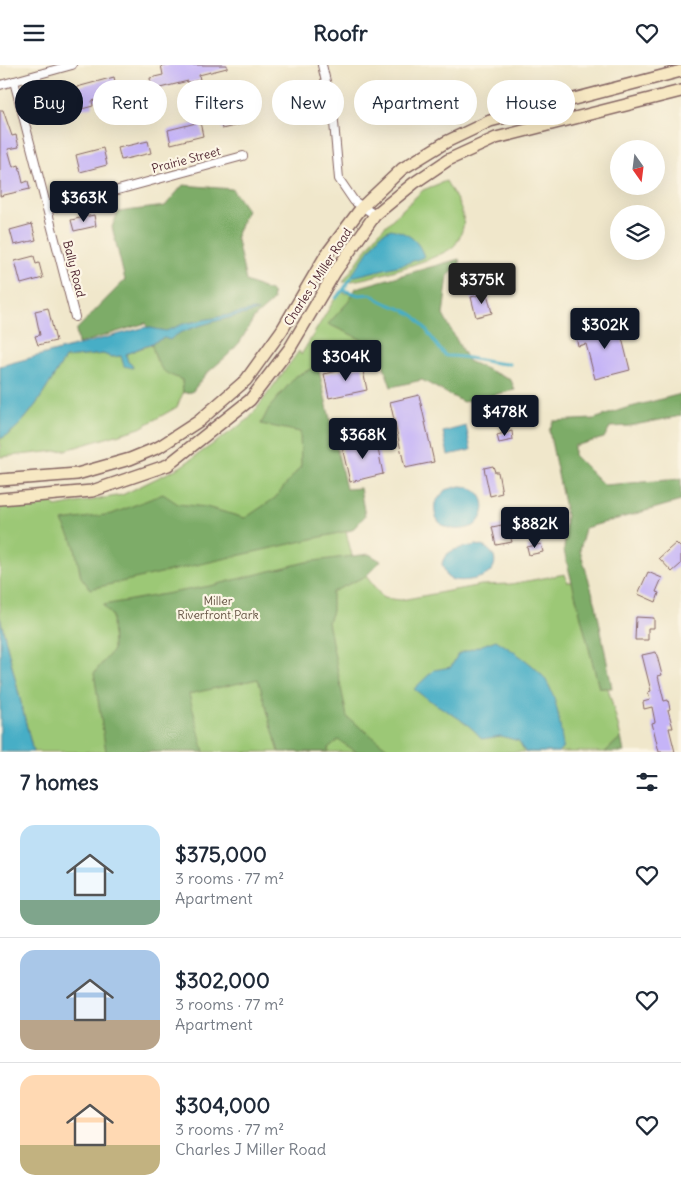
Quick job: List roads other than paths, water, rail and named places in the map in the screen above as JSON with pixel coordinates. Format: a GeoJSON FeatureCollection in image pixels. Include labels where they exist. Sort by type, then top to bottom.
{"type":"FeatureCollection","features":[{"type":"Feature","properties":{"kind":"street"},"geometry":{"type":"LineString","coordinates":[[0,85],[72,65]]}},
{"type":"Feature","properties":{"kind":"street"},"geometry":{"type":"LineString","coordinates":[[322,65],[333,111],[339,179],[354,201],[375,215]]}},
{"type":"Feature","properties":{"kind":"street","name":"Charles J Miller Road"},"geometry":{"type":"LineString","coordinates":[[0,479],[77,474],[130,459],[159,447],[199,421],[246,380],[282,330],[326,255],[362,207],[402,169],[446,142],[490,121],[681,71]]}},
{"type":"Feature","properties":{"kind":"street","name":"Bally Road"},"geometry":{"type":"LineString","coordinates":[[14,81],[74,317]]}},
{"type":"Feature","properties":{"kind":"street","name":"Charles J Miller Road"},"geometry":{"type":"LineString","coordinates":[[0,499],[92,491],[168,465],[250,400],[290,348],[336,272],[375,215],[414,183],[448,160],[496,138],[681,91]]}},
{"type":"Feature","properties":{"kind":"street","name":"Prairie Street"},"geometry":{"type":"LineString","coordinates":[[48,209],[243,156]]}},
{"type":"Feature","properties":{"kind":"water"},"geometry":{"type":"Polygon","coordinates":[[[391,229],[412,238],[419,246],[424,257],[405,264],[352,277],[381,234],[391,229]]]}},
{"type":"Feature","properties":{"kind":"water"},"geometry":{"type":"Polygon","coordinates":[[[253,310],[258,311],[198,326],[176,335],[170,340],[164,338],[126,354],[128,362],[132,364],[133,368],[124,366],[121,356],[111,357],[103,354],[65,358],[28,415],[10,433],[0,439],[0,366],[146,327],[166,331],[183,324],[253,310]]]}},
{"type":"Feature","properties":{"kind":"water"},"geometry":{"type":"Polygon","coordinates":[[[466,426],[471,450],[448,455],[443,432],[466,426]]]}},
{"type":"Feature","properties":{"kind":"water"},"geometry":{"type":"Polygon","coordinates":[[[460,486],[475,490],[480,495],[483,500],[483,513],[480,520],[474,526],[452,529],[446,527],[437,518],[435,503],[445,490],[460,486]]]}},
{"type":"Feature","properties":{"kind":"water"},"geometry":{"type":"Polygon","coordinates":[[[476,545],[486,548],[495,559],[495,564],[489,573],[480,578],[468,580],[456,580],[447,577],[442,564],[447,555],[455,550],[476,545]]]}},
{"type":"Feature","properties":{"kind":"water"},"geometry":{"type":"Polygon","coordinates":[[[0,617],[33,752],[0,752],[0,617]]]}},
{"type":"Feature","properties":{"kind":"water"},"geometry":{"type":"Polygon","coordinates":[[[496,640],[531,664],[543,676],[551,689],[560,722],[563,747],[558,752],[525,752],[519,741],[501,736],[482,739],[459,718],[414,689],[434,670],[451,667],[458,654],[496,640]]]}},
{"type":"Feature","properties":{"kind":"waterway"},"geometry":{"type":"LineString","coordinates":[[343,290],[352,277]]}},
{"type":"Feature","properties":{"kind":"waterway"},"geometry":{"type":"LineString","coordinates":[[336,298],[343,290],[359,295],[371,294],[381,301],[408,312],[417,318],[446,356],[510,364]]}},
{"type":"Feature","properties":{"kind":"park label","name":"Miller Riverfront Park"},"geometry":{"type":"Point","coordinates":[218,608]}}]}
